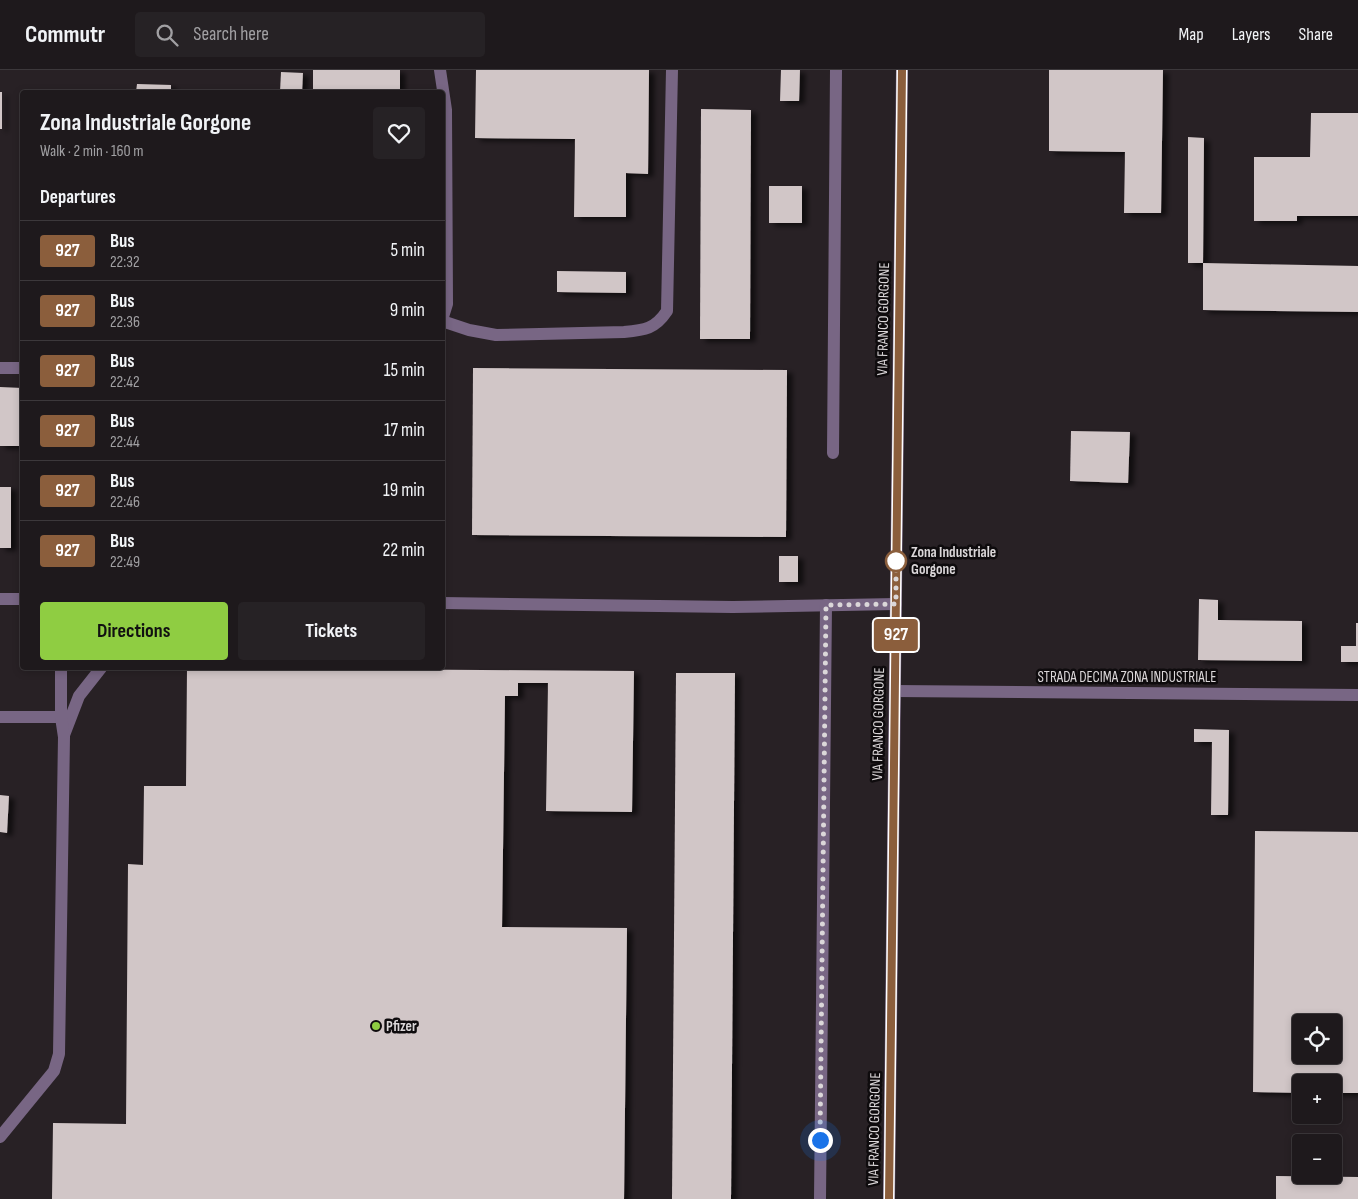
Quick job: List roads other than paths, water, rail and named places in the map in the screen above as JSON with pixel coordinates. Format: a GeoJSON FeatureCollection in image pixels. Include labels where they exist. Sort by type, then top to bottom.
{"type":"FeatureCollection","features":[{"type":"Feature","properties":{"kind":"street"},"geometry":{"type":"LineString","coordinates":[[440,70],[443,90]]}},
{"type":"Feature","properties":{"kind":"street"},"geometry":{"type":"LineString","coordinates":[[445,322],[469,330],[496,335],[624,332],[645,330],[660,321],[667,311],[672,70]]}},
{"type":"Feature","properties":{"kind":"street"},"geometry":{"type":"LineString","coordinates":[[833,453],[836,70]]}},
{"type":"Feature","properties":{"kind":"street","name":"VIA FRANCO GORGONE"},"geometry":{"type":"LineString","coordinates":[[889,1199],[902,70]]}},
{"type":"Feature","properties":{"kind":"street"},"geometry":{"type":"LineString","coordinates":[[445,103],[447,304],[445,311]]}},
{"type":"Feature","properties":{"kind":"street"},"geometry":{"type":"LineString","coordinates":[[0,368],[20,368]]}},
{"type":"Feature","properties":{"kind":"street"},"geometry":{"type":"LineString","coordinates":[[0,599],[20,599]]}},
{"type":"Feature","properties":{"kind":"street"},"geometry":{"type":"LineString","coordinates":[[445,603],[733,607],[896,604]]}},
{"type":"Feature","properties":{"kind":"street"},"geometry":{"type":"LineString","coordinates":[[820,1199],[826,605]]}},
{"type":"Feature","properties":{"kind":"street"},"geometry":{"type":"LineString","coordinates":[[0,1137],[54,1071],[60,1054],[64,737],[60,717],[60,670]]}},
{"type":"Feature","properties":{"kind":"street"},"geometry":{"type":"LineString","coordinates":[[64,737],[79,696],[99,670]]}},
{"type":"Feature","properties":{"kind":"street","name":"STRADA DECIMA ZONA INDUSTRIALE"},"geometry":{"type":"LineString","coordinates":[[895,691],[1358,695]]}},
{"type":"Feature","properties":{"kind":"street"},"geometry":{"type":"LineString","coordinates":[[0,717],[60,717]]}},
{"type":"Feature","properties":{"kind":"place","name":"Zona Industriale Gorgone"},"geometry":{"type":"Point","coordinates":[896,561]}},
{"type":"Feature","properties":{"kind":"place","name":"Pfizer"},"geometry":{"type":"Point","coordinates":[376,1026]}}]}
